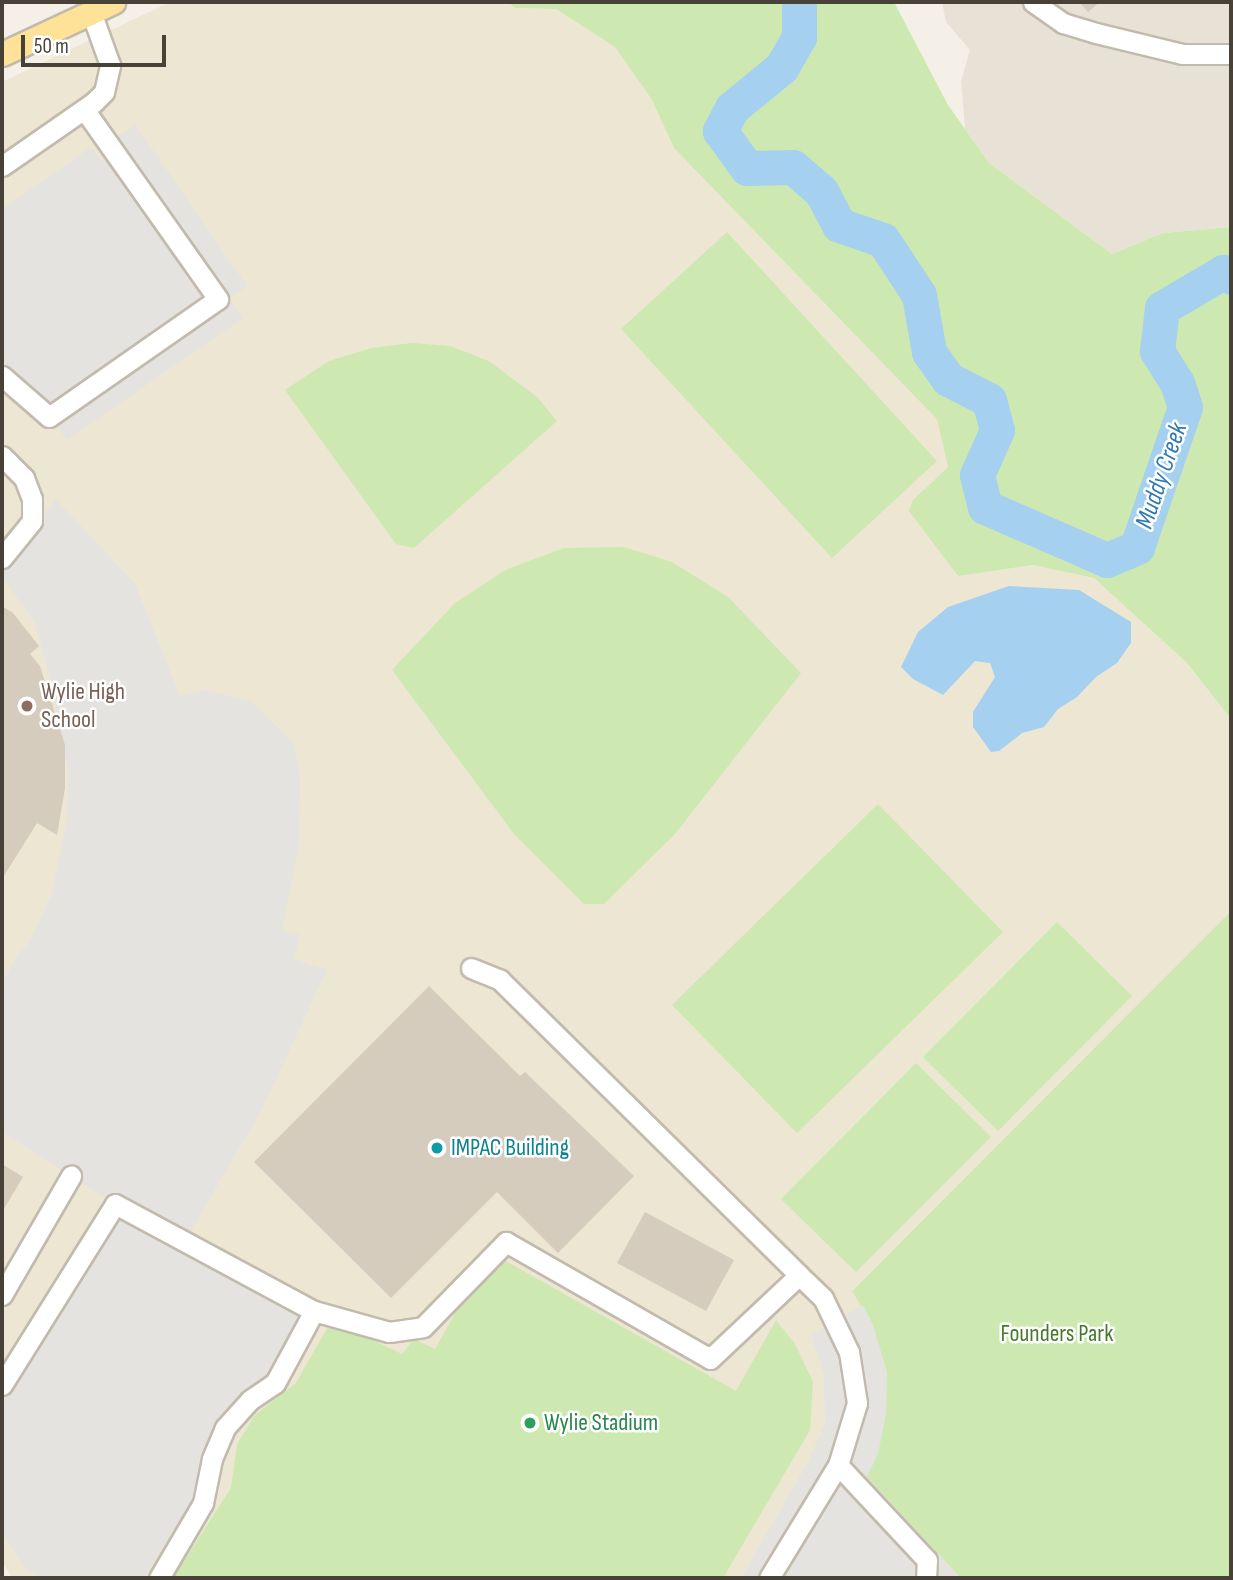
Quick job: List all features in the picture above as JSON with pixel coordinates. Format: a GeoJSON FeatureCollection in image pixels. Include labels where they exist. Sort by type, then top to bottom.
{"type":"FeatureCollection","features":[{"type":"Feature","properties":{"kind":"main road"},"geometry":{"type":"LineString","coordinates":[[2,54],[113,2]]}},
{"type":"Feature","properties":{"kind":"lane"},"geometry":{"type":"LineString","coordinates":[[1032,2],[1063,23],[1096,33],[1182,54],[1231,54]]}},
{"type":"Feature","properties":{"kind":"lane"},"geometry":{"type":"LineString","coordinates":[[2,166],[104,92],[110,79],[107,52],[91,12]]}},
{"type":"Feature","properties":{"kind":"lane"},"geometry":{"type":"LineString","coordinates":[[2,376],[49,417],[218,299],[84,109]]}},
{"type":"Feature","properties":{"kind":"lane"},"geometry":{"type":"LineString","coordinates":[[2,456],[24,478],[32,499],[32,522],[2,558]]}},
{"type":"Feature","properties":{"kind":"lane"},"geometry":{"type":"LineString","coordinates":[[471,968],[500,980],[823,1298],[849,1352],[857,1403],[838,1465],[769,1578]]}},
{"type":"Feature","properties":{"kind":"lane"},"geometry":{"type":"LineString","coordinates":[[2,1295],[71,1176]]}},
{"type":"Feature","properties":{"kind":"lane"},"geometry":{"type":"LineString","coordinates":[[2,1385],[115,1204],[314,1311],[388,1332],[423,1327],[506,1242],[710,1359],[799,1275]]}},
{"type":"Feature","properties":{"kind":"lane"},"geometry":{"type":"LineString","coordinates":[[159,1578],[203,1503],[212,1460],[225,1428],[250,1400],[275,1383],[314,1311]]}},
{"type":"Feature","properties":{"kind":"lane"},"geometry":{"type":"LineString","coordinates":[[838,1465],[927,1560],[926,1578]]}},
{"type":"Feature","properties":{"kind":"shaded area"},"geometry":{"type":"Polygon","coordinates":[[[170,2],[508,2],[515,8],[556,9],[615,47],[652,100],[674,148],[938,419],[948,467],[913,500],[957,576],[1033,565],[1094,578],[1187,663],[1231,719],[1231,911],[852,1290],[863,1305],[878,1454],[867,1477],[961,1578],[12,1578],[2,1561],[2,82],[170,2]]]}},
{"type":"Feature","properties":{"kind":"shaded area"},"geometry":{"type":"Polygon","coordinates":[[[942,2],[1231,2],[1231,227],[1163,233],[1112,254],[989,163],[965,129],[961,81],[970,50],[946,22],[942,2]]]}},
{"type":"Feature","properties":{"kind":"shaded area"},"geometry":{"type":"Polygon","coordinates":[[[135,124],[247,286],[229,298],[243,318],[67,440],[52,419],[42,418],[2,389],[2,209],[91,147],[101,160],[106,156],[102,151],[135,124]]]}},
{"type":"Feature","properties":{"kind":"shaded area"},"geometry":{"type":"Polygon","coordinates":[[[56,499],[135,584],[180,696],[204,690],[251,701],[294,743],[300,776],[299,845],[282,930],[300,935],[294,959],[327,970],[261,1111],[185,1241],[314,1311],[144,1578],[42,1578],[25,1568],[2,1533],[2,1399],[115,1204],[2,1132],[2,984],[18,954],[29,943],[52,893],[67,820],[68,772],[51,680],[34,621],[2,577],[2,563],[56,499]]]}},
{"type":"Feature","properties":{"kind":"shaded area"},"geometry":{"type":"Polygon","coordinates":[[[863,1305],[873,1325],[887,1372],[886,1414],[878,1454],[867,1477],[961,1578],[741,1578],[808,1462],[825,1423],[824,1374],[811,1335],[863,1305]]]}},
{"type":"Feature","properties":{"kind":"green space"},"geometry":{"type":"Polygon","coordinates":[[[508,2],[894,2],[948,105],[989,163],[1112,254],[1163,233],[1231,227],[1231,719],[1187,663],[1094,578],[1033,565],[958,576],[909,511],[913,500],[948,467],[937,419],[674,148],[652,100],[615,47],[556,9],[515,8],[508,2]]]}},
{"type":"Feature","properties":{"kind":"green space"},"geometry":{"type":"Polygon","coordinates":[[[727,232],[937,461],[832,558],[621,329],[727,232]]]}},
{"type":"Feature","properties":{"kind":"green space"},"geometry":{"type":"Polygon","coordinates":[[[412,343],[450,346],[489,361],[537,397],[557,421],[414,548],[396,544],[285,390],[329,361],[372,348],[412,343]]]}},
{"type":"Feature","properties":{"kind":"green space"},"geometry":{"type":"Polygon","coordinates":[[[624,547],[672,562],[728,597],[801,673],[675,834],[604,904],[584,904],[514,834],[392,670],[455,603],[507,569],[564,548],[624,547]]]}},
{"type":"Feature","properties":{"kind":"green space"},"geometry":{"type":"Polygon","coordinates":[[[878,804],[1003,932],[797,1133],[672,1005],[878,804]]]}},
{"type":"Feature","properties":{"kind":"green space","name":"Founders Park"},"geometry":{"type":"Polygon","coordinates":[[[1231,911],[1231,1578],[770,1578],[873,1325],[852,1291],[1231,911]]]}},
{"type":"Feature","properties":{"kind":"green space"},"geometry":{"type":"Polygon","coordinates":[[[1057,922],[1132,996],[998,1131],[923,1057],[1057,922]]]}},
{"type":"Feature","properties":{"kind":"green space"},"geometry":{"type":"Polygon","coordinates":[[[916,1063],[991,1137],[856,1272],[781,1199],[916,1063]]]}},
{"type":"Feature","properties":{"kind":"green space","name":"Wylie Stadium"},"geometry":{"type":"Polygon","coordinates":[[[490,1252],[736,1391],[776,1320],[795,1344],[813,1382],[810,1430],[723,1578],[173,1578],[231,1488],[237,1444],[255,1415],[296,1383],[331,1321],[402,1354],[414,1339],[435,1349],[490,1252]]]}},
{"type":"Feature","properties":{"kind":"water"},"geometry":{"type":"Polygon","coordinates":[[[1009,586],[1079,590],[1131,622],[1131,643],[1117,663],[1096,677],[1077,697],[1058,709],[1044,727],[1022,733],[999,751],[991,752],[973,727],[973,712],[995,677],[990,663],[975,661],[943,695],[913,679],[901,667],[918,632],[948,607],[1009,586]]]}},
{"type":"Feature","properties":{"kind":"building"},"geometry":{"type":"Polygon","coordinates":[[[1079,2],[1100,2],[1088,12],[1079,2]]]}},
{"type":"Feature","properties":{"kind":"building","name":"Wylie High School"},"geometry":{"type":"Polygon","coordinates":[[[2,606],[13,613],[39,646],[30,654],[40,666],[65,745],[65,788],[57,835],[37,823],[2,879],[2,606]]]}},
{"type":"Feature","properties":{"kind":"building","name":"IMPAC Building"},"geometry":{"type":"Polygon","coordinates":[[[429,986],[520,1076],[525,1072],[634,1176],[558,1253],[497,1192],[391,1298],[254,1162],[429,986]]]}},
{"type":"Feature","properties":{"kind":"building"},"geometry":{"type":"Polygon","coordinates":[[[2,1164],[23,1177],[2,1212],[2,1164]]]}},
{"type":"Feature","properties":{"kind":"building"},"geometry":{"type":"Polygon","coordinates":[[[645,1212],[734,1260],[706,1311],[617,1263],[645,1212]]]}},
{"type":"Feature","properties":{"kind":"waterway","name":"Muddy Creek"},"geometry":{"type":"LineString","coordinates":[[799,2],[799,37],[782,67],[732,108],[720,131],[747,168],[793,167],[821,191],[839,225],[883,240],[919,295],[929,352],[948,379],[989,400],[997,430],[977,475],[985,507],[1107,560],[1137,547],[1185,407],[1177,383],[1157,351],[1162,308],[1223,272],[1231,277]]}},
{"type":"Feature","properties":{"kind":"place","name":"Wylie High School"},"geometry":{"type":"Point","coordinates":[27,706]}},
{"type":"Feature","properties":{"kind":"place","name":"IMPAC Building"},"geometry":{"type":"Point","coordinates":[437,1148]}},
{"type":"Feature","properties":{"kind":"place","name":"Wylie Stadium"},"geometry":{"type":"Point","coordinates":[530,1423]}}]}
